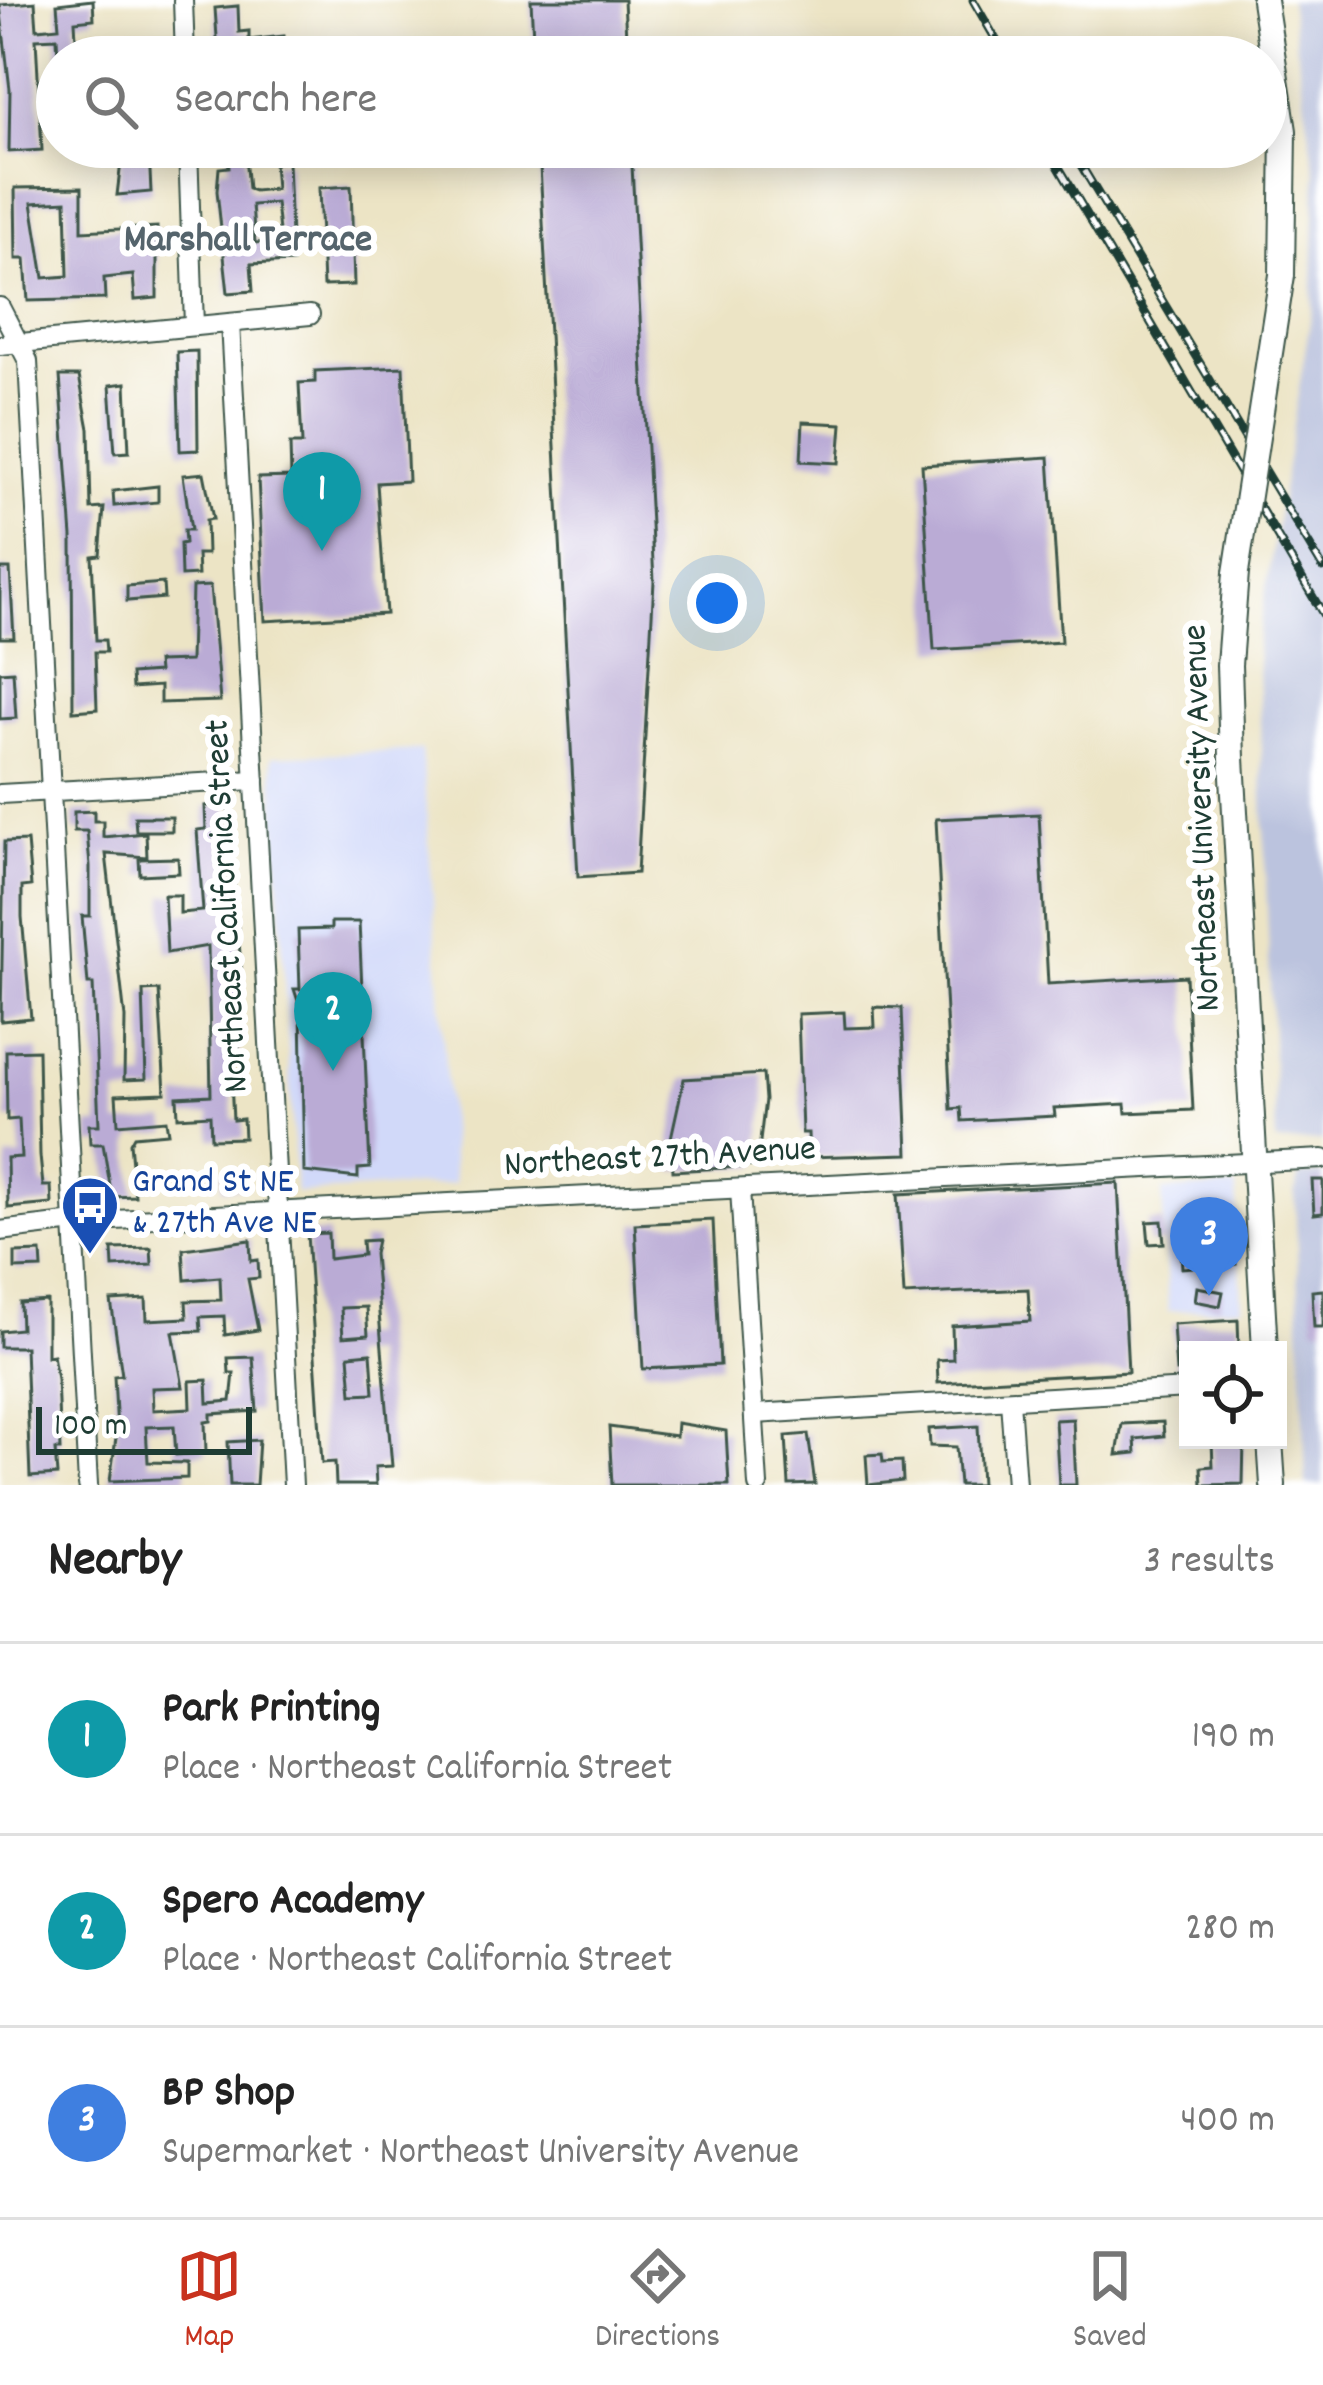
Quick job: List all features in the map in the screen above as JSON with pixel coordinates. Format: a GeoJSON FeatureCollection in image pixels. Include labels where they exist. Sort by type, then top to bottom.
{"type":"FeatureCollection","features":[{"type":"Feature","properties":{"kind":"main road","name":"Northeast University Avenue"},"geometry":{"type":"LineString","coordinates":[[1264,0],[1269,36]]}},
{"type":"Feature","properties":{"kind":"main road","name":"Northeast University Avenue"},"geometry":{"type":"LineString","coordinates":[[1265,1341],[1230,646],[1236,573],[1282,275],[1283,168]]}},
{"type":"Feature","properties":{"kind":"main road"},"geometry":{"type":"LineString","coordinates":[[1271,1449],[1273,1485]]}},
{"type":"Feature","properties":{"kind":"street"},"geometry":{"type":"LineString","coordinates":[[184,0],[185,36]]}},
{"type":"Feature","properties":{"kind":"street"},"geometry":{"type":"LineString","coordinates":[[189,168],[194,326]]}},
{"type":"Feature","properties":{"kind":"street"},"geometry":{"type":"LineString","coordinates":[[0,308],[10,344],[28,361],[88,1485]]}},
{"type":"Feature","properties":{"kind":"street"},"geometry":{"type":"LineString","coordinates":[[10,344],[310,315]]}},
{"type":"Feature","properties":{"kind":"street","name":"Northeast California Street"},"geometry":{"type":"LineString","coordinates":[[230,323],[293,1485]]}},
{"type":"Feature","properties":{"kind":"street"},"geometry":{"type":"LineString","coordinates":[[0,794],[255,780]]}},
{"type":"Feature","properties":{"kind":"street","name":"Northeast 27th Avenue"},"geometry":{"type":"LineString","coordinates":[[0,1231],[75,1222],[1323,1159]]}},
{"type":"Feature","properties":{"kind":"street"},"geometry":{"type":"LineString","coordinates":[[740,1189],[758,1485]]}},
{"type":"Feature","properties":{"kind":"street"},"geometry":{"type":"LineString","coordinates":[[754,1414],[1179,1390]]}},
{"type":"Feature","properties":{"kind":"street"},"geometry":{"type":"LineString","coordinates":[[1010,1400],[1016,1485]]}},
{"type":"Feature","properties":{"kind":"shaded area"},"geometry":{"type":"Polygon","coordinates":[[[1289,0],[1323,0],[1323,1141],[1276,1143],[1257,643],[1312,309],[1316,175],[1289,0]]]}},
{"type":"Feature","properties":{"kind":"shaded area"},"geometry":{"type":"Polygon","coordinates":[[[422,750],[454,1184],[296,1193],[272,756],[422,750]]]}},
{"type":"Feature","properties":{"kind":"shaded area"},"geometry":{"type":"Polygon","coordinates":[[[1323,1174],[1323,1485],[1306,1485],[1295,1195],[1299,1175],[1323,1174]]]}},
{"type":"Feature","properties":{"kind":"shaded area"},"geometry":{"type":"Polygon","coordinates":[[[1236,1187],[1242,1307],[1168,1311],[1162,1191],[1236,1187]]]}},
{"type":"Feature","properties":{"kind":"building"},"geometry":{"type":"Polygon","coordinates":[[[93,0],[94,19],[75,21],[76,36],[36,36],[36,150],[9,152],[10,89],[0,5],[35,2],[37,29],[59,27],[57,4],[93,0]]]}},
{"type":"Feature","properties":{"kind":"building"},"geometry":{"type":"Polygon","coordinates":[[[531,0],[624,0],[626,36],[533,36],[531,0]]]}},
{"type":"Feature","properties":{"kind":"building"},"geometry":{"type":"Polygon","coordinates":[[[238,6],[239,32],[249,31],[249,36],[217,36],[215,8],[238,6]]]}},
{"type":"Feature","properties":{"kind":"building"},"geometry":{"type":"Polygon","coordinates":[[[120,168],[150,168],[151,192],[117,195],[120,168]]]}},
{"type":"Feature","properties":{"kind":"building"},"geometry":{"type":"Polygon","coordinates":[[[219,168],[246,168],[248,189],[254,191],[276,189],[274,168],[288,168],[292,262],[251,264],[253,291],[228,293],[217,191],[219,168]],[[276,203],[252,205],[255,243],[280,241],[276,203]]]}},
{"type":"Feature","properties":{"kind":"building"},"geometry":{"type":"Polygon","coordinates":[[[540,168],[632,168],[654,581],[637,873],[578,877],[540,168]]]}},
{"type":"Feature","properties":{"kind":"building"},"geometry":{"type":"Polygon","coordinates":[[[351,186],[354,285],[323,286],[319,188],[351,186]]]}},
{"type":"Feature","properties":{"kind":"building"},"geometry":{"type":"Polygon","coordinates":[[[82,187],[82,231],[157,227],[157,298],[135,300],[133,275],[104,278],[105,299],[28,301],[25,259],[16,259],[15,188],[82,187]],[[66,201],[32,203],[44,278],[68,276],[66,201]]]}},
{"type":"Feature","properties":{"kind":"building"},"geometry":{"type":"Polygon","coordinates":[[[197,351],[198,450],[180,451],[177,352],[197,351]]]}},
{"type":"Feature","properties":{"kind":"building"},"geometry":{"type":"Polygon","coordinates":[[[403,367],[408,481],[377,483],[386,614],[265,621],[258,478],[291,477],[290,444],[302,444],[299,383],[315,382],[315,371],[403,367]]]}},
{"type":"Feature","properties":{"kind":"building"},"geometry":{"type":"Polygon","coordinates":[[[60,376],[79,376],[89,429],[91,509],[104,508],[100,555],[92,556],[96,640],[105,640],[106,652],[95,652],[97,709],[73,711],[72,537],[60,376]]]}},
{"type":"Feature","properties":{"kind":"building"},"geometry":{"type":"Polygon","coordinates":[[[126,383],[129,452],[115,453],[110,385],[126,383]]]}},
{"type":"Feature","properties":{"kind":"building"},"geometry":{"type":"Polygon","coordinates":[[[803,422],[842,424],[839,463],[801,461],[803,422]]]}},
{"type":"Feature","properties":{"kind":"building"},"geometry":{"type":"Polygon","coordinates":[[[1049,457],[1061,642],[934,650],[922,465],[1049,457]]]}},
{"type":"Feature","properties":{"kind":"building"},"geometry":{"type":"Polygon","coordinates":[[[204,473],[213,519],[206,520],[207,554],[197,554],[198,575],[181,576],[180,544],[185,543],[184,530],[191,530],[183,475],[204,473]]]}},
{"type":"Feature","properties":{"kind":"building"},"geometry":{"type":"Polygon","coordinates":[[[158,486],[158,502],[114,506],[113,491],[158,486]]]}},
{"type":"Feature","properties":{"kind":"building"},"geometry":{"type":"Polygon","coordinates":[[[0,569],[10,569],[14,638],[0,638],[0,569]]]}},
{"type":"Feature","properties":{"kind":"building"},"geometry":{"type":"Polygon","coordinates":[[[163,583],[164,598],[127,601],[127,586],[163,583]]]}},
{"type":"Feature","properties":{"kind":"building"},"geometry":{"type":"Polygon","coordinates":[[[210,586],[220,701],[160,703],[160,686],[132,688],[131,674],[158,672],[157,662],[190,661],[192,587],[210,586]]]}},
{"type":"Feature","properties":{"kind":"building"},"geometry":{"type":"Polygon","coordinates":[[[13,671],[16,718],[0,719],[0,672],[13,671]]]}},
{"type":"Feature","properties":{"kind":"building"},"geometry":{"type":"Polygon","coordinates":[[[228,805],[242,979],[238,1062],[230,1062],[233,1120],[243,1119],[244,1138],[211,1139],[210,1115],[178,1117],[177,1097],[211,1095],[208,946],[167,953],[164,895],[180,895],[180,913],[203,911],[197,830],[206,829],[205,806],[228,805]]]}},
{"type":"Feature","properties":{"kind":"building"},"geometry":{"type":"Polygon","coordinates":[[[94,811],[94,821],[103,821],[103,837],[146,833],[147,857],[106,854],[125,1018],[124,1080],[146,1079],[143,991],[159,990],[165,1093],[116,1095],[118,1124],[166,1120],[168,1133],[134,1136],[130,1143],[135,1196],[112,1197],[103,1144],[90,1144],[89,1125],[99,1125],[93,984],[88,984],[82,916],[90,916],[90,866],[87,831],[74,831],[74,812],[94,811]]]}},
{"type":"Feature","properties":{"kind":"building"},"geometry":{"type":"Polygon","coordinates":[[[1039,814],[1048,984],[1186,976],[1193,1110],[1126,1113],[1125,1104],[1054,1108],[1055,1116],[962,1121],[961,1108],[951,1109],[936,819],[1039,814]]]}},
{"type":"Feature","properties":{"kind":"building"},"geometry":{"type":"Polygon","coordinates":[[[135,817],[172,817],[172,831],[136,831],[135,817]]]}},
{"type":"Feature","properties":{"kind":"building"},"geometry":{"type":"Polygon","coordinates":[[[27,841],[31,886],[22,887],[22,917],[31,1018],[1,1021],[4,842],[27,841]]]}},
{"type":"Feature","properties":{"kind":"building"},"geometry":{"type":"Polygon","coordinates":[[[178,858],[179,873],[140,875],[139,859],[178,858]]]}},
{"type":"Feature","properties":{"kind":"building"},"geometry":{"type":"Polygon","coordinates":[[[331,922],[359,922],[370,1168],[358,1169],[358,1178],[304,1172],[301,1010],[294,989],[300,989],[298,930],[331,929],[331,922]]]}},
{"type":"Feature","properties":{"kind":"building"},"geometry":{"type":"Polygon","coordinates":[[[874,1007],[902,1008],[908,1154],[809,1157],[808,1133],[802,1133],[798,1014],[844,1012],[845,1028],[875,1027],[874,1007]]]}},
{"type":"Feature","properties":{"kind":"building"},"geometry":{"type":"Polygon","coordinates":[[[38,1050],[40,1156],[43,1186],[51,1186],[52,1204],[8,1208],[7,1158],[21,1157],[19,1119],[7,1120],[6,1051],[38,1050]]]}},
{"type":"Feature","properties":{"kind":"building"},"geometry":{"type":"Polygon","coordinates":[[[763,1074],[765,1100],[757,1166],[673,1171],[671,1138],[684,1079],[763,1074]]]}},
{"type":"Feature","properties":{"kind":"building"},"geometry":{"type":"Polygon","coordinates":[[[243,1170],[244,1187],[222,1189],[221,1171],[243,1170]]]}},
{"type":"Feature","properties":{"kind":"building"},"geometry":{"type":"Polygon","coordinates":[[[1312,1180],[1323,1180],[1323,1213],[1314,1214],[1312,1180]]]}},
{"type":"Feature","properties":{"kind":"building"},"geometry":{"type":"Polygon","coordinates":[[[1118,1183],[1128,1372],[938,1383],[937,1360],[953,1359],[952,1326],[1030,1321],[1028,1289],[904,1295],[898,1194],[1118,1183]]]}},
{"type":"Feature","properties":{"kind":"building"},"geometry":{"type":"Polygon","coordinates":[[[713,1220],[720,1365],[643,1369],[635,1224],[713,1220]]]}},
{"type":"Feature","properties":{"kind":"building"},"geometry":{"type":"Polygon","coordinates":[[[1162,1221],[1164,1243],[1149,1244],[1147,1222],[1162,1221]]]}},
{"type":"Feature","properties":{"kind":"building"},"geometry":{"type":"Polygon","coordinates":[[[328,1233],[329,1259],[363,1255],[362,1241],[377,1240],[374,1254],[392,1466],[375,1467],[376,1485],[336,1485],[335,1462],[322,1463],[307,1234],[328,1233]],[[366,1307],[341,1308],[343,1337],[368,1335],[366,1307]],[[371,1353],[349,1355],[352,1394],[374,1393],[371,1353]]]}},
{"type":"Feature","properties":{"kind":"building"},"geometry":{"type":"Polygon","coordinates":[[[250,1240],[251,1261],[258,1260],[259,1278],[248,1279],[258,1330],[225,1335],[224,1316],[200,1317],[201,1331],[173,1332],[183,1387],[152,1388],[153,1410],[191,1408],[190,1381],[207,1380],[208,1403],[231,1401],[234,1373],[229,1373],[228,1358],[253,1357],[257,1411],[211,1414],[211,1421],[205,1422],[206,1453],[176,1455],[174,1426],[146,1427],[148,1462],[187,1463],[187,1478],[110,1481],[117,1431],[114,1376],[122,1375],[111,1301],[146,1299],[147,1320],[187,1318],[186,1301],[221,1300],[220,1277],[185,1280],[183,1249],[250,1240]]]}},
{"type":"Feature","properties":{"kind":"building"},"geometry":{"type":"Polygon","coordinates":[[[151,1248],[152,1265],[113,1267],[112,1249],[151,1248]]]}},
{"type":"Feature","properties":{"kind":"building"},"geometry":{"type":"Polygon","coordinates":[[[1235,1249],[1236,1264],[1182,1268],[1181,1252],[1235,1249]]]}},
{"type":"Feature","properties":{"kind":"building"},"geometry":{"type":"Polygon","coordinates":[[[41,1252],[42,1268],[15,1269],[15,1253],[41,1252]]]}},
{"type":"Feature","properties":{"kind":"building"},"geometry":{"type":"Polygon","coordinates":[[[1197,1287],[1223,1292],[1220,1306],[1195,1301],[1197,1287]]]}},
{"type":"Feature","properties":{"kind":"building"},"geometry":{"type":"Polygon","coordinates":[[[1323,1290],[1323,1327],[1314,1327],[1312,1291],[1323,1290]]]}},
{"type":"Feature","properties":{"kind":"building"},"geometry":{"type":"Polygon","coordinates":[[[47,1301],[47,1356],[53,1355],[57,1379],[60,1450],[55,1450],[57,1475],[30,1477],[25,1347],[0,1347],[0,1331],[21,1329],[20,1303],[47,1301]]]}},
{"type":"Feature","properties":{"kind":"building"},"geometry":{"type":"Polygon","coordinates":[[[1238,1320],[1239,1341],[1179,1341],[1176,1372],[1173,1324],[1238,1320]]]}},
{"type":"Feature","properties":{"kind":"building"},"geometry":{"type":"Polygon","coordinates":[[[1073,1419],[1076,1485],[1059,1485],[1055,1420],[1073,1419]]]}},
{"type":"Feature","properties":{"kind":"building"},"geometry":{"type":"Polygon","coordinates":[[[1163,1422],[1164,1436],[1135,1439],[1136,1453],[1117,1455],[1122,1424],[1163,1422]]]}},
{"type":"Feature","properties":{"kind":"building"},"geometry":{"type":"Polygon","coordinates":[[[677,1423],[726,1431],[729,1485],[612,1485],[609,1427],[676,1436],[677,1423]]]}},
{"type":"Feature","properties":{"kind":"building"},"geometry":{"type":"Polygon","coordinates":[[[978,1426],[981,1485],[959,1485],[956,1447],[930,1446],[929,1429],[978,1426]]]}},
{"type":"Feature","properties":{"kind":"building"},"geometry":{"type":"Polygon","coordinates":[[[808,1434],[815,1484],[789,1485],[786,1436],[808,1434]]]}},
{"type":"Feature","properties":{"kind":"building"},"geometry":{"type":"Polygon","coordinates":[[[259,1440],[256,1485],[230,1485],[228,1442],[259,1440]]]}},
{"type":"Feature","properties":{"kind":"building"},"geometry":{"type":"Polygon","coordinates":[[[1212,1449],[1244,1449],[1243,1484],[1202,1485],[1201,1467],[1213,1466],[1212,1449]]]}},
{"type":"Feature","properties":{"kind":"building"},"geometry":{"type":"Polygon","coordinates":[[[882,1454],[883,1462],[902,1461],[903,1481],[868,1485],[866,1455],[882,1454]]]}},
{"type":"Feature","properties":{"kind":"railway"},"geometry":{"type":"LineString","coordinates":[[973,0],[994,36]]}},
{"type":"Feature","properties":{"kind":"railway"},"geometry":{"type":"LineString","coordinates":[[1059,168],[1323,614]]}},
{"type":"Feature","properties":{"kind":"railway"},"geometry":{"type":"LineString","coordinates":[[1083,168],[1323,568]]}},
{"type":"Feature","properties":{"kind":"place","name":"Park Printing"},"geometry":{"type":"Point","coordinates":[322,551]}},
{"type":"Feature","properties":{"kind":"place","name":"Spero Academy"},"geometry":{"type":"Point","coordinates":[333,1071]}},
{"type":"Feature","properties":{"kind":"place","name":"Grand St NE & 27th Ave NE"},"geometry":{"type":"Point","coordinates":[90,1256]}},
{"type":"Feature","properties":{"kind":"place","name":"BP Shop"},"geometry":{"type":"Point","coordinates":[1209,1296]}},
{"type":"Feature","properties":{"kind":"district","name":"Marshall Terrace"},"geometry":{"type":"Point","coordinates":[248,242]}}]}
